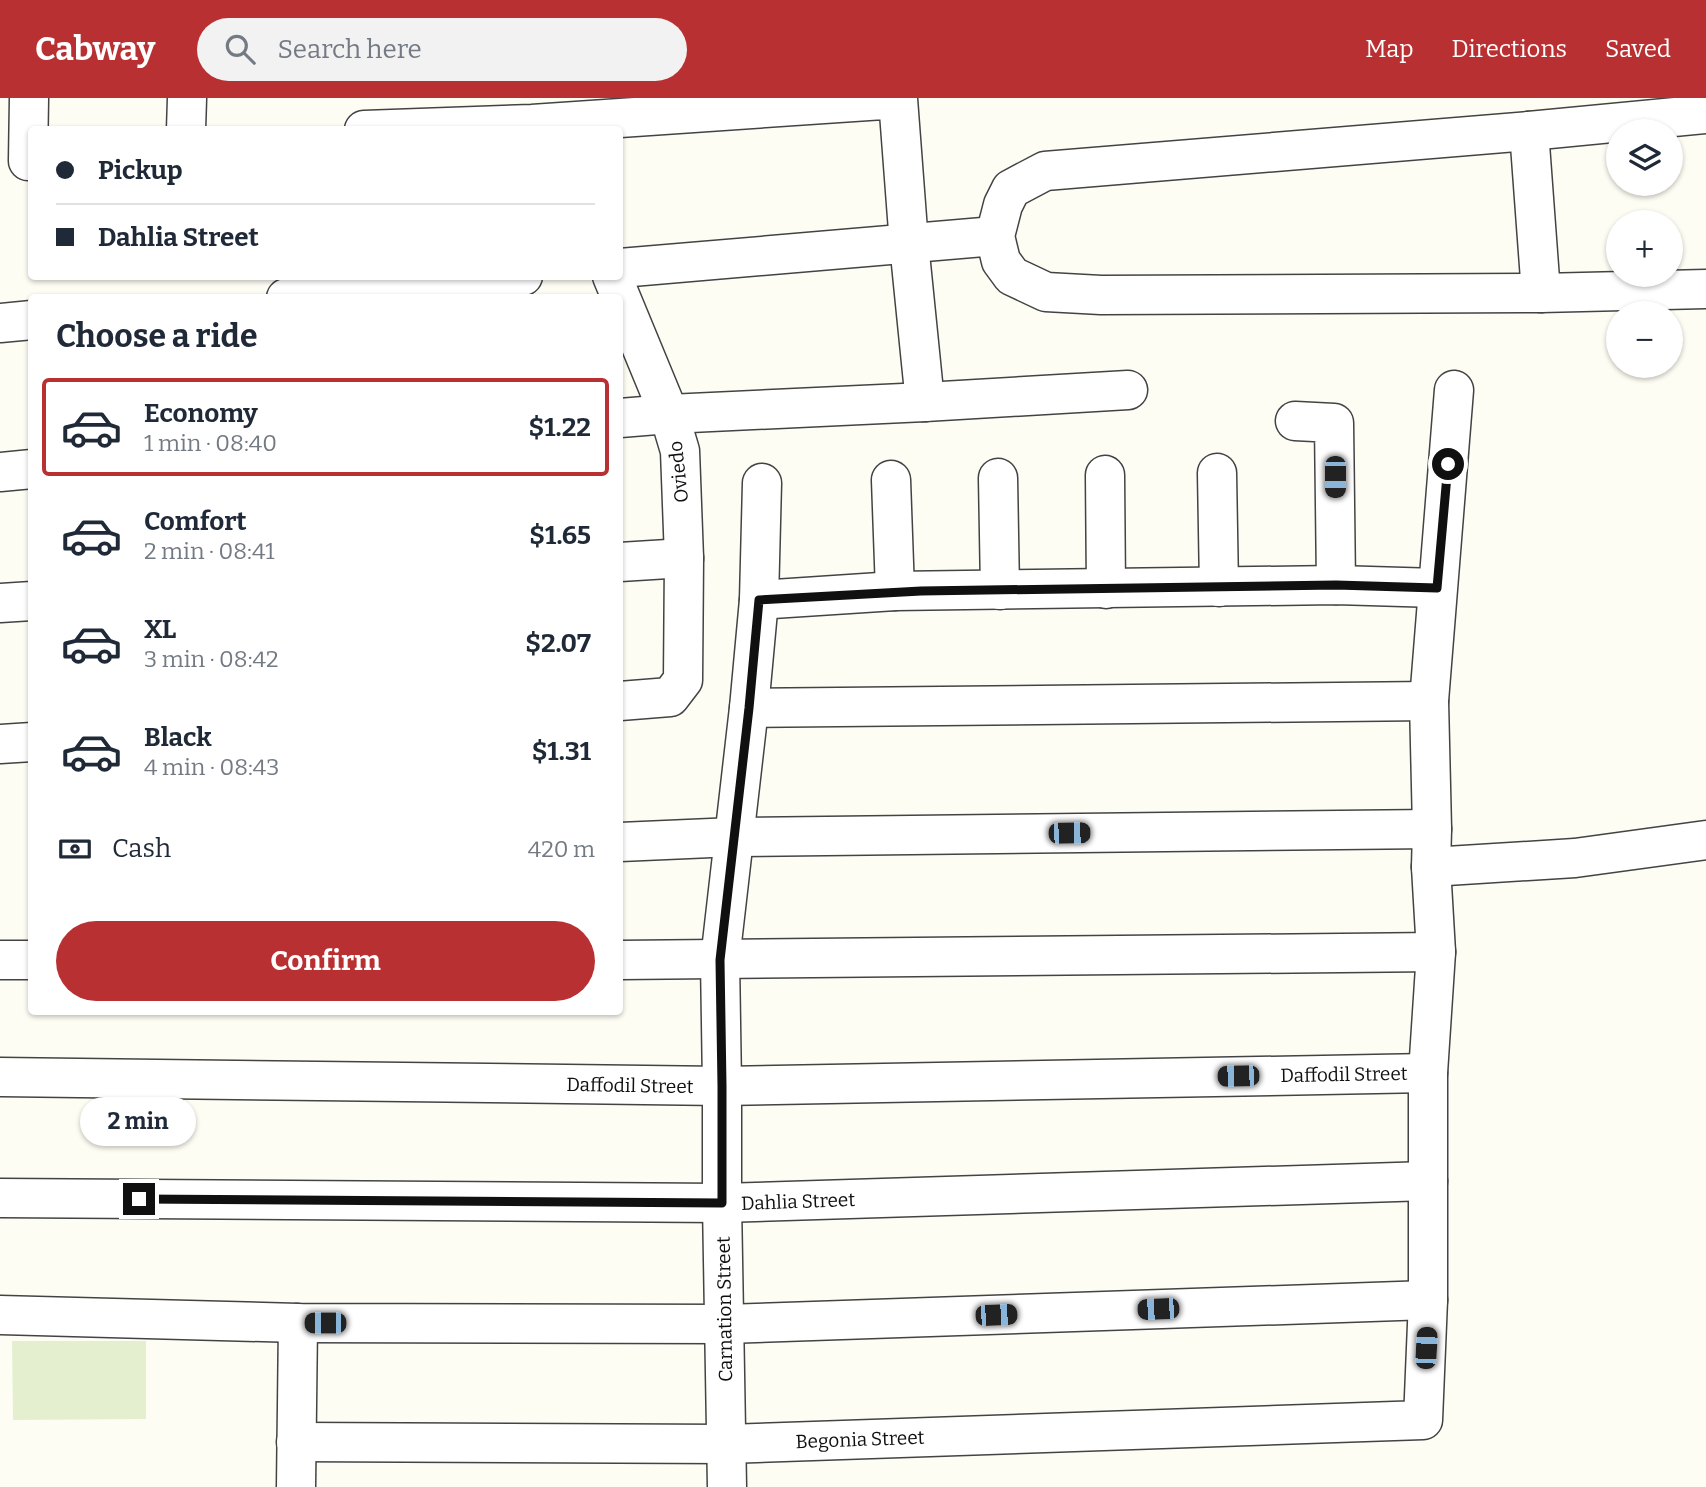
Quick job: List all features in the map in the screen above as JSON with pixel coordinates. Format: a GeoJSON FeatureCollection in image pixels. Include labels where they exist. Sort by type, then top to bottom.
{"type":"FeatureCollection","features":[{"type":"Feature","properties":{"kind":"street"},"geometry":{"type":"LineString","coordinates":[[20,162],[29,98]]}},
{"type":"Feature","properties":{"kind":"street"},"geometry":{"type":"LineString","coordinates":[[186,126],[187,98]]}},
{"type":"Feature","properties":{"kind":"street"},"geometry":{"type":"LineString","coordinates":[[369,126],[370,98]]}},
{"type":"Feature","properties":{"kind":"street"},"geometry":{"type":"LineString","coordinates":[[410,126],[531,117],[898,99],[925,402]]}},
{"type":"Feature","properties":{"kind":"street"},"geometry":{"type":"LineString","coordinates":[[1706,114],[1045,171],[1011,189],[1003,205],[995,236],[1001,261],[1012,276],[1046,292],[1101,295],[1541,293],[1706,289]]}},
{"type":"Feature","properties":{"kind":"street"},"geometry":{"type":"LineString","coordinates":[[1529,131],[1541,293]]}},
{"type":"Feature","properties":{"kind":"street"},"geometry":{"type":"LineString","coordinates":[[623,268],[995,236]]}},
{"type":"Feature","properties":{"kind":"street"},"geometry":{"type":"LineString","coordinates":[[329,294],[480,280]]}},
{"type":"Feature","properties":{"kind":"street","name":"Oviedo"},"geometry":{"type":"LineString","coordinates":[[623,303],[669,414],[680,451],[684,558],[683,680],[670,697],[623,701]]}},
{"type":"Feature","properties":{"kind":"street"},"geometry":{"type":"LineString","coordinates":[[0,323],[28,320]]}},
{"type":"Feature","properties":{"kind":"street"},"geometry":{"type":"LineString","coordinates":[[623,418],[1128,390]]}},
{"type":"Feature","properties":{"kind":"street"},"geometry":{"type":"LineString","coordinates":[[0,1315],[298,1323],[725,1324],[1428,1300],[1428,1073],[1436,952],[1431,867],[1429,701],[1454,390]]}},
{"type":"Feature","properties":{"kind":"street"},"geometry":{"type":"LineString","coordinates":[[1295,421],[1334,422],[1336,585]]}},
{"type":"Feature","properties":{"kind":"street"},"geometry":{"type":"LineString","coordinates":[[0,472],[28,469]]}},
{"type":"Feature","properties":{"kind":"street"},"geometry":{"type":"LineString","coordinates":[[1217,473],[1219,587]]}},
{"type":"Feature","properties":{"kind":"street"},"geometry":{"type":"LineString","coordinates":[[1105,475],[1106,589]]}},
{"type":"Feature","properties":{"kind":"street"},"geometry":{"type":"LineString","coordinates":[[998,478],[1000,590]]}},
{"type":"Feature","properties":{"kind":"street"},"geometry":{"type":"LineString","coordinates":[[891,480],[895,592]]}},
{"type":"Feature","properties":{"kind":"street","name":"Carnation Street"},"geometry":{"type":"LineString","coordinates":[[727,1487],[720,960],[759,600],[762,483]]}},
{"type":"Feature","properties":{"kind":"street"},"geometry":{"type":"LineString","coordinates":[[623,562],[684,558]]}},
{"type":"Feature","properties":{"kind":"street"},"geometry":{"type":"LineString","coordinates":[[759,600],[895,592],[1000,590],[1336,585],[1437,588]]}},
{"type":"Feature","properties":{"kind":"street"},"geometry":{"type":"LineString","coordinates":[[0,603],[28,601]]}},
{"type":"Feature","properties":{"kind":"street"},"geometry":{"type":"LineString","coordinates":[[749,708],[1429,701]]}},
{"type":"Feature","properties":{"kind":"street"},"geometry":{"type":"LineString","coordinates":[[0,744],[28,742]]}},
{"type":"Feature","properties":{"kind":"street"},"geometry":{"type":"LineString","coordinates":[[623,842],[734,837],[1432,829]]}},
{"type":"Feature","properties":{"kind":"street"},"geometry":{"type":"LineString","coordinates":[[1431,867],[1575,858],[1706,840]]}},
{"type":"Feature","properties":{"kind":"street"},"geometry":{"type":"LineString","coordinates":[[623,960],[1436,952]]}},
{"type":"Feature","properties":{"kind":"street"},"geometry":{"type":"LineString","coordinates":[[0,960],[28,960]]}},
{"type":"Feature","properties":{"kind":"street","name":"Daffodil Street"},"geometry":{"type":"LineString","coordinates":[[0,1077],[722,1086],[1428,1073]]}},
{"type":"Feature","properties":{"kind":"street","name":"Dahlia Street"},"geometry":{"type":"LineString","coordinates":[[0,1198],[722,1203],[1428,1181]]}},
{"type":"Feature","properties":{"kind":"street","name":"Begonia Street"},"geometry":{"type":"LineString","coordinates":[[296,1442],[727,1444],[1423,1420],[1428,1300]]}},
{"type":"Feature","properties":{"kind":"street"},"geometry":{"type":"LineString","coordinates":[[296,1487],[298,1323]]}},
{"type":"Feature","properties":{"kind":"green space"},"geometry":{"type":"Polygon","coordinates":[[[12,1341],[146,1341],[146,1419],[13,1420],[12,1341]]]}},
{"type":"Feature","properties":{"kind":"route"},"geometry":{"type":"LineString","coordinates":[[139,1199],[722,1203],[720,960],[759,600],[921,591],[1336,585],[1437,588],[1448,464]]}}]}
